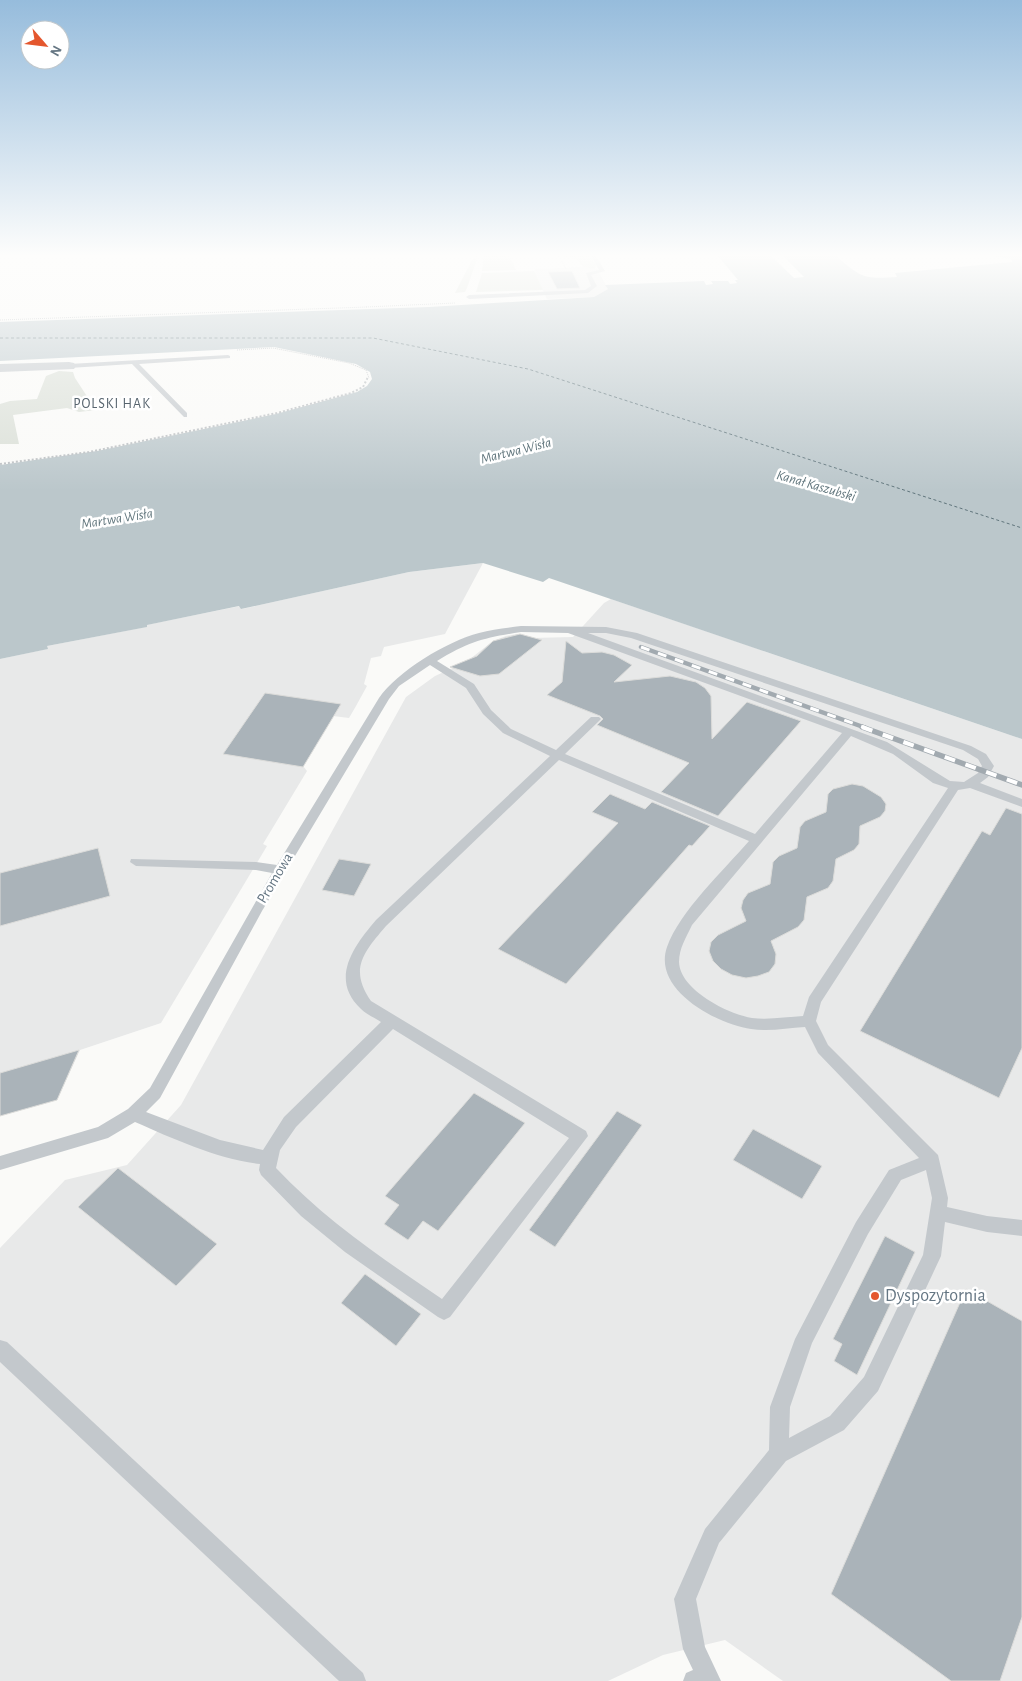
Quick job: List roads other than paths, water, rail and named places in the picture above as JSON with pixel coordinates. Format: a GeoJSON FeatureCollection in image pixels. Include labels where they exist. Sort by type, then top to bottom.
{"type":"FeatureCollection","features":[{"type":"Feature","properties":{"kind":"street"},"geometry":{"type":"LineString","coordinates":[[0,368],[69,366]]}},
{"type":"Feature","properties":{"kind":"lane"},"geometry":{"type":"LineString","coordinates":[[69,366],[135,364],[228,357]]}},
{"type":"Feature","properties":{"kind":"lane"},"geometry":{"type":"LineString","coordinates":[[135,364],[184,415]]}},
{"type":"Feature","properties":{"kind":"lane","name":"Promowa"},"geometry":{"type":"LineString","coordinates":[[0,1163],[102,1133],[134,1114],[155,1093],[280,870],[384,698],[395,684],[458,644],[481,635],[521,629],[572,631]]}},
{"type":"Feature","properties":{"kind":"lane"},"geometry":{"type":"LineString","coordinates":[[572,631],[606,630],[656,641],[967,748],[982,757],[988,766],[987,772],[971,784]]}},
{"type":"Feature","properties":{"kind":"lane"},"geometry":{"type":"LineString","coordinates":[[572,631],[605,641],[883,744],[905,756],[916,767],[937,781],[955,786],[971,784],[1022,803]]}},
{"type":"Feature","properties":{"kind":"lane"},"geometry":{"type":"LineString","coordinates":[[430,661],[470,686],[487,712],[507,730],[524,741],[757,840]]}},
{"type":"Feature","properties":{"kind":"lane"},"geometry":{"type":"LineString","coordinates":[[391,1021],[290,1122],[272,1148],[267,1170],[284,1189],[331,1233],[444,1311],[580,1136],[366,1005],[355,989],[352,969],[362,946],[381,923],[595,719]]}},
{"type":"Feature","properties":{"kind":"lane"},"geometry":{"type":"LineString","coordinates":[[808,1021],[750,1023],[725,1015],[694,999],[675,977],[672,952],[686,923],[849,732]]}},
{"type":"Feature","properties":{"kind":"lane"},"geometry":{"type":"LineString","coordinates":[[704,1679],[694,1649],[685,1599],[712,1536],[779,1454],[837,1423],[871,1384],[932,1256],[940,1198],[932,1160],[823,1049],[808,1021],[814,1001],[955,786]]}},
{"type":"Feature","properties":{"kind":"lane"},"geometry":{"type":"LineString","coordinates":[[136,862],[256,866],[280,870]]}},
{"type":"Feature","properties":{"kind":"lane"},"geometry":{"type":"LineString","coordinates":[[134,1114],[161,1126],[252,1157],[270,1158]]}},
{"type":"Feature","properties":{"kind":"lane"},"geometry":{"type":"LineString","coordinates":[[779,1454],[780,1407],[804,1339],[862,1228],[895,1175],[932,1160]]}},
{"type":"Feature","properties":{"kind":"lane"},"geometry":{"type":"LineString","coordinates":[[937,1212],[987,1224],[1022,1228]]}},
{"type":"Feature","properties":{"kind":"lane"},"geometry":{"type":"LineString","coordinates":[[0,1349],[355,1681]]}},
{"type":"Feature","properties":{"kind":"water"},"geometry":{"type":"Polygon","coordinates":[[[0,334],[1022,334],[1022,739],[549,578],[543,582],[483,563],[409,572],[241,609],[239,606],[147,625],[147,627],[47,646],[48,649],[0,659],[0,465],[97,451],[276,414],[357,392],[367,386],[372,379],[370,372],[356,364],[274,347],[0,361],[0,334]]]}},
{"type":"Feature","properties":{"kind":"railway"},"geometry":{"type":"LineString","coordinates":[[641,647],[866,728]]}},
{"type":"Feature","properties":{"kind":"railway"},"geometry":{"type":"LineString","coordinates":[[862,727],[1022,785]]}},
{"type":"Feature","properties":{"kind":"place","name":"Dyspozytornia"},"geometry":{"type":"Point","coordinates":[875,1296]}},
{"type":"Feature","properties":{"kind":"district","name":"POLSKI HAK"},"geometry":{"type":"Point","coordinates":[112,404]}},
{"type":"Feature","properties":{"kind":"water label","name":"Martwa Wisła"},"geometry":{"type":"Point","coordinates":[516,451]}},
{"type":"Feature","properties":{"kind":"water label","name":"Kanał Kaszubski"},"geometry":{"type":"Point","coordinates":[816,486]}},
{"type":"Feature","properties":{"kind":"water label","name":"Martwa Wisła"},"geometry":{"type":"Point","coordinates":[117,519]}}]}
